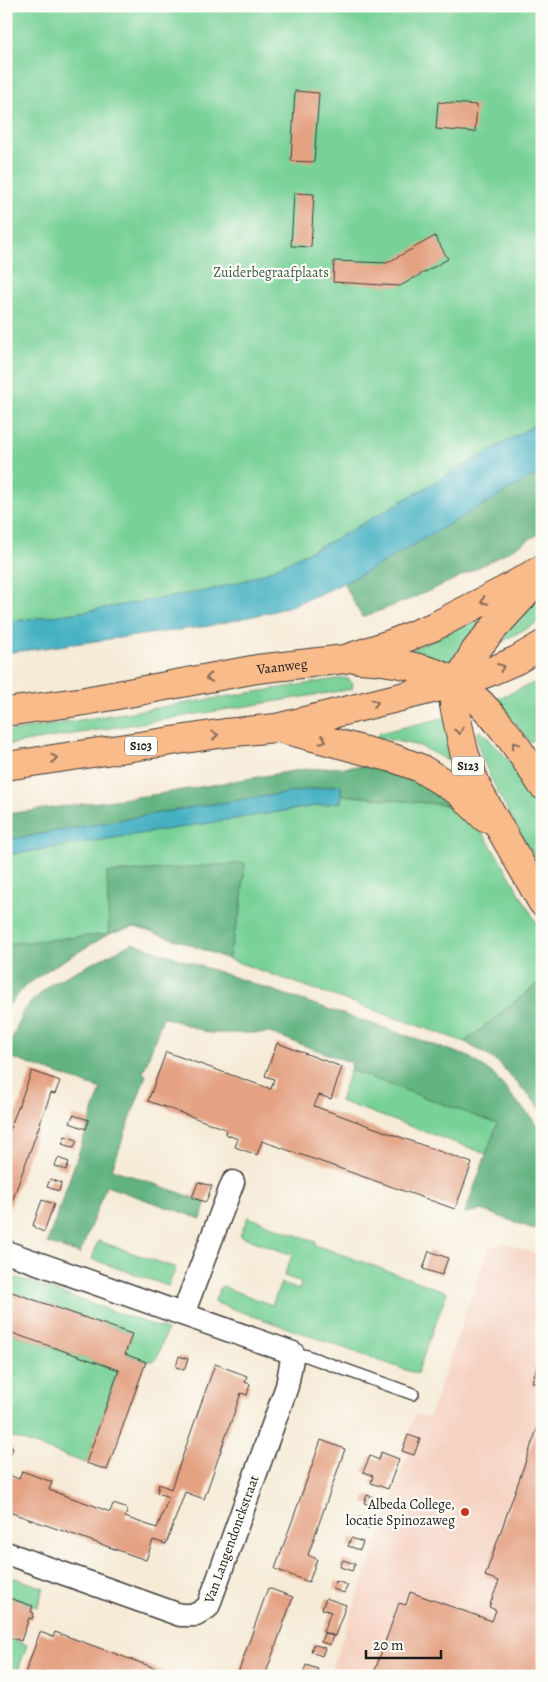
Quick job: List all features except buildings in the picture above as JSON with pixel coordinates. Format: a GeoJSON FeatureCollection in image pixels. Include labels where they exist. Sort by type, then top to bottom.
{"type":"FeatureCollection","features":[{"type":"Feature","properties":{"kind":"highway","name":"Vaanweg"},"geometry":{"type":"LineString","coordinates":[[6,712],[85,701],[257,669],[345,659],[393,643],[434,626],[542,569]]}},
{"type":"Feature","properties":{"kind":"highway"},"geometry":{"type":"LineString","coordinates":[[457,683],[482,640],[542,576]]}},
{"type":"Feature","properties":{"kind":"highway","name":"S103"},"geometry":{"type":"LineString","coordinates":[[6,766],[226,733],[276,728],[457,683],[517,660],[542,645]]}},
{"type":"Feature","properties":{"kind":"highway"},"geometry":{"type":"LineString","coordinates":[[345,659],[389,662],[408,666],[442,676],[457,683],[483,707],[505,732],[542,785]]}},
{"type":"Feature","properties":{"kind":"highway","name":"S123"},"geometry":{"type":"LineString","coordinates":[[457,683],[454,706],[464,752],[478,790],[542,902]]}},
{"type":"Feature","properties":{"kind":"highway"},"geometry":{"type":"LineString","coordinates":[[276,728],[420,768],[459,792],[506,841]]}},
{"type":"Feature","properties":{"kind":"street"},"geometry":{"type":"LineString","coordinates":[[182,1314],[233,1182]]}},
{"type":"Feature","properties":{"kind":"street"},"geometry":{"type":"LineString","coordinates":[[6,1252],[293,1353]]}},
{"type":"Feature","properties":{"kind":"street","name":"Van Langendonckstraat"},"geometry":{"type":"LineString","coordinates":[[6,1553],[180,1614],[196,1615],[208,1607],[287,1386],[293,1353]]}},
{"type":"Feature","properties":{"kind":"lane"},"geometry":{"type":"LineString","coordinates":[[293,1353],[307,1356],[413,1394]]}},
{"type":"Feature","properties":{"kind":"shaded area","name":"Albeda College, locatie Spinozaweg"},"geometry":{"type":"Polygon","coordinates":[[[505,1243],[542,1256],[542,1676],[329,1676],[408,1455],[402,1451],[415,1414],[429,1418],[488,1248],[505,1243]]]}},
{"type":"Feature","properties":{"kind":"green space","name":"Zuiderbegraafplaats"},"geometry":{"type":"Polygon","coordinates":[[[6,6],[542,6],[542,421],[339,537],[267,572],[243,581],[206,591],[75,613],[6,622],[6,6]]]}},
{"type":"Feature","properties":{"kind":"green space"},"geometry":{"type":"Polygon","coordinates":[[[542,471],[542,532],[499,557],[454,579],[409,600],[362,617],[344,584],[542,471]]]}},
{"type":"Feature","properties":{"kind":"green space"},"geometry":{"type":"Polygon","coordinates":[[[542,599],[542,620],[501,642],[497,640],[530,606],[542,599]]]}},
{"type":"Feature","properties":{"kind":"green space"},"geometry":{"type":"Polygon","coordinates":[[[495,611],[466,653],[442,664],[411,654],[411,650],[495,611]]]}},
{"type":"Feature","properties":{"kind":"green space"},"geometry":{"type":"Polygon","coordinates":[[[343,678],[349,679],[353,684],[352,689],[6,745],[6,732],[343,678]]]}},
{"type":"Feature","properties":{"kind":"green space"},"geometry":{"type":"Polygon","coordinates":[[[539,681],[534,704],[534,740],[530,742],[496,699],[539,681]]]}},
{"type":"Feature","properties":{"kind":"green space"},"geometry":{"type":"Polygon","coordinates":[[[447,717],[453,760],[448,761],[420,746],[377,737],[379,733],[447,717]]]}},
{"type":"Feature","properties":{"kind":"green space"},"geometry":{"type":"Polygon","coordinates":[[[481,731],[510,761],[542,818],[542,872],[492,780],[478,745],[477,733],[481,731]]]}},
{"type":"Feature","properties":{"kind":"green space"},"geometry":{"type":"Polygon","coordinates":[[[367,766],[416,780],[458,806],[342,795],[340,785],[199,806],[6,840],[6,814],[159,794],[305,769],[367,766]]]}},
{"type":"Feature","properties":{"kind":"green space"},"geometry":{"type":"Polygon","coordinates":[[[342,795],[458,806],[471,816],[499,858],[542,932],[542,980],[465,1042],[228,959],[241,908],[245,864],[107,874],[109,934],[6,944],[6,855],[341,802],[342,795]]]}},
{"type":"Feature","properties":{"kind":"green space"},"geometry":{"type":"Polygon","coordinates":[[[245,863],[241,908],[228,959],[135,927],[109,934],[107,873],[245,863]]]}},
{"type":"Feature","properties":{"kind":"green space"},"geometry":{"type":"Polygon","coordinates":[[[109,934],[49,969],[24,987],[6,1009],[6,944],[109,934]]]}},
{"type":"Feature","properties":{"kind":"green space"},"geometry":{"type":"Polygon","coordinates":[[[133,943],[467,1056],[492,1073],[542,1130],[542,1232],[482,1210],[465,1213],[497,1124],[350,1070],[352,1063],[270,1033],[210,1033],[163,1017],[143,1073],[146,1075],[112,1169],[206,1202],[201,1219],[106,1186],[80,1254],[47,1243],[101,1089],[6,1056],[6,1054],[24,1009],[52,983],[133,943]]]}},
{"type":"Feature","properties":{"kind":"green space"},"geometry":{"type":"Polygon","coordinates":[[[542,980],[542,1110],[498,1062],[465,1042],[542,980]]]}},
{"type":"Feature","properties":{"kind":"green space"},"geometry":{"type":"Polygon","coordinates":[[[350,1070],[498,1124],[487,1154],[340,1101],[350,1070]]]}},
{"type":"Feature","properties":{"kind":"green space"},"geometry":{"type":"Polygon","coordinates":[[[248,1217],[316,1242],[315,1245],[447,1292],[417,1374],[214,1302],[221,1286],[272,1305],[281,1283],[299,1290],[301,1282],[284,1276],[292,1255],[240,1236],[248,1217]]]}},
{"type":"Feature","properties":{"kind":"green space"},"geometry":{"type":"Polygon","coordinates":[[[98,1241],[176,1268],[168,1286],[92,1259],[98,1241]]]}},
{"type":"Feature","properties":{"kind":"green space"},"geometry":{"type":"Polygon","coordinates":[[[6,1274],[167,1330],[156,1360],[146,1362],[125,1354],[132,1334],[6,1290],[6,1274]]]}},
{"type":"Feature","properties":{"kind":"green space"},"geometry":{"type":"Polygon","coordinates":[[[6,1331],[119,1370],[86,1463],[6,1435],[6,1331]]]}},
{"type":"Feature","properties":{"kind":"green space"},"geometry":{"type":"Polygon","coordinates":[[[6,1575],[44,1588],[37,1607],[6,1596],[6,1575]]]}},
{"type":"Feature","properties":{"kind":"green space"},"geometry":{"type":"Polygon","coordinates":[[[6,1638],[27,1645],[16,1676],[6,1676],[6,1638]]]}},
{"type":"Feature","properties":{"kind":"water"},"geometry":{"type":"Polygon","coordinates":[[[542,421],[542,471],[366,572],[329,590],[271,612],[209,626],[6,653],[6,622],[75,613],[206,591],[267,572],[339,537],[542,421]]]}},
{"type":"Feature","properties":{"kind":"water"},"geometry":{"type":"Polygon","coordinates":[[[341,785],[341,802],[6,855],[6,840],[199,806],[341,785]]]}},
{"type":"Feature","properties":{"kind":"place","name":"Albeda College, locatie Spinozaweg"},"geometry":{"type":"Point","coordinates":[465,1512]}}]}
